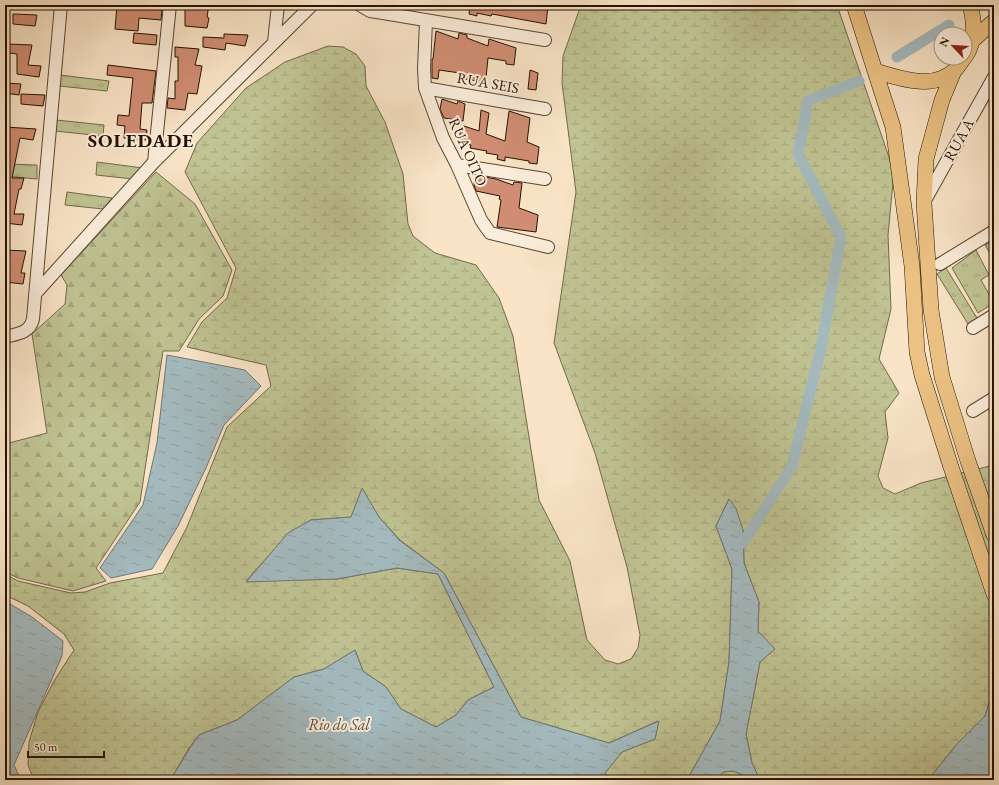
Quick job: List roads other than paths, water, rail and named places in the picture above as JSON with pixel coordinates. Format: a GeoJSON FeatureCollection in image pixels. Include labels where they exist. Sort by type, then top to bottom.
{"type":"FeatureCollection","features":[{"type":"Feature","properties":{"kind":"main road"},"geometry":{"type":"LineString","coordinates":[[854,5],[893,127],[912,266],[917,352],[922,376],[994,594]]}},
{"type":"Feature","properties":{"kind":"main road"},"geometry":{"type":"LineString","coordinates":[[970,5],[973,15],[973,26]]}},
{"type":"Feature","properties":{"kind":"main road"},"geometry":{"type":"LineString","coordinates":[[973,40],[994,21]]}},
{"type":"Feature","properties":{"kind":"main road"},"geometry":{"type":"LineString","coordinates":[[958,66],[954,71],[942,100],[926,159],[924,203],[931,310],[942,378],[968,461],[994,535]]}},
{"type":"Feature","properties":{"kind":"main road"},"geometry":{"type":"LineString","coordinates":[[875,71],[907,80],[923,82],[940,79],[954,71]]}},
{"type":"Feature","properties":{"kind":"street"},"geometry":{"type":"LineString","coordinates":[[5,337],[25,332],[29,328],[33,319],[61,5]]}},
{"type":"Feature","properties":{"kind":"street"},"geometry":{"type":"LineString","coordinates":[[154,162],[170,5]]}},
{"type":"Feature","properties":{"kind":"street"},"geometry":{"type":"LineString","coordinates":[[274,42],[278,5]]}},
{"type":"Feature","properties":{"kind":"street"},"geometry":{"type":"LineString","coordinates":[[35,294],[154,162],[312,5]]}},
{"type":"Feature","properties":{"kind":"street"},"geometry":{"type":"LineString","coordinates":[[360,5],[370,11],[545,40]]}},
{"type":"Feature","properties":{"kind":"street","name":"RUA OITO"},"geometry":{"type":"LineString","coordinates":[[426,21],[424,69],[425,88],[443,138],[457,165],[481,220],[490,233],[548,247]]}},
{"type":"Feature","properties":{"kind":"street","name":"RUA A"},"geometry":{"type":"LineString","coordinates":[[924,203],[994,77]]}},
{"type":"Feature","properties":{"kind":"street","name":"RUA SEIS"},"geometry":{"type":"LineString","coordinates":[[425,88],[545,109]]}},
{"type":"Feature","properties":{"kind":"street"},"geometry":{"type":"LineString","coordinates":[[457,165],[545,179]]}},
{"type":"Feature","properties":{"kind":"street"},"geometry":{"type":"LineString","coordinates":[[940,264],[994,231]]}},
{"type":"Feature","properties":{"kind":"street"},"geometry":{"type":"LineString","coordinates":[[973,328],[994,315]]}},
{"type":"Feature","properties":{"kind":"street"},"geometry":{"type":"LineString","coordinates":[[973,411],[994,398]]}},
{"type":"Feature","properties":{"kind":"water"},"geometry":{"type":"Polygon","coordinates":[[[167,355],[245,370],[261,386],[224,425],[206,468],[178,526],[152,569],[111,578],[100,568],[143,505],[157,443],[167,355]]]}},
{"type":"Feature","properties":{"kind":"water","name":"Rio do Sal"},"geometry":{"type":"Polygon","coordinates":[[[362,488],[379,517],[399,540],[444,573],[521,717],[609,743],[659,721],[655,739],[622,752],[605,773],[608,780],[167,780],[171,779],[199,735],[237,720],[294,677],[324,669],[355,650],[363,671],[386,687],[401,709],[436,727],[456,715],[468,700],[494,687],[438,574],[397,568],[337,579],[246,582],[288,533],[311,520],[351,517],[362,488]]]}},
{"type":"Feature","properties":{"kind":"water"},"geometry":{"type":"Polygon","coordinates":[[[729,499],[736,508],[743,530],[744,563],[759,602],[758,631],[775,649],[760,662],[746,734],[752,763],[760,780],[744,780],[741,774],[733,771],[723,772],[717,780],[687,780],[720,721],[729,662],[732,569],[716,526],[729,499]]]}},
{"type":"Feature","properties":{"kind":"water"},"geometry":{"type":"Polygon","coordinates":[[[5,601],[32,617],[63,641],[62,656],[14,765],[21,780],[5,780],[5,601]]]}},
{"type":"Feature","properties":{"kind":"water"},"geometry":{"type":"Polygon","coordinates":[[[994,687],[994,780],[928,780],[957,744],[985,716],[994,687]]]}},
{"type":"Feature","properties":{"kind":"waterway"},"geometry":{"type":"LineString","coordinates":[[897,57],[949,25]]}},
{"type":"Feature","properties":{"kind":"waterway"},"geometry":{"type":"LineString","coordinates":[[743,543],[792,466],[821,348],[841,237],[798,154],[808,101],[859,81]]}},
{"type":"Feature","properties":{"kind":"district","name":"SOLEDADE"},"geometry":{"type":"Point","coordinates":[141,140]}}]}
